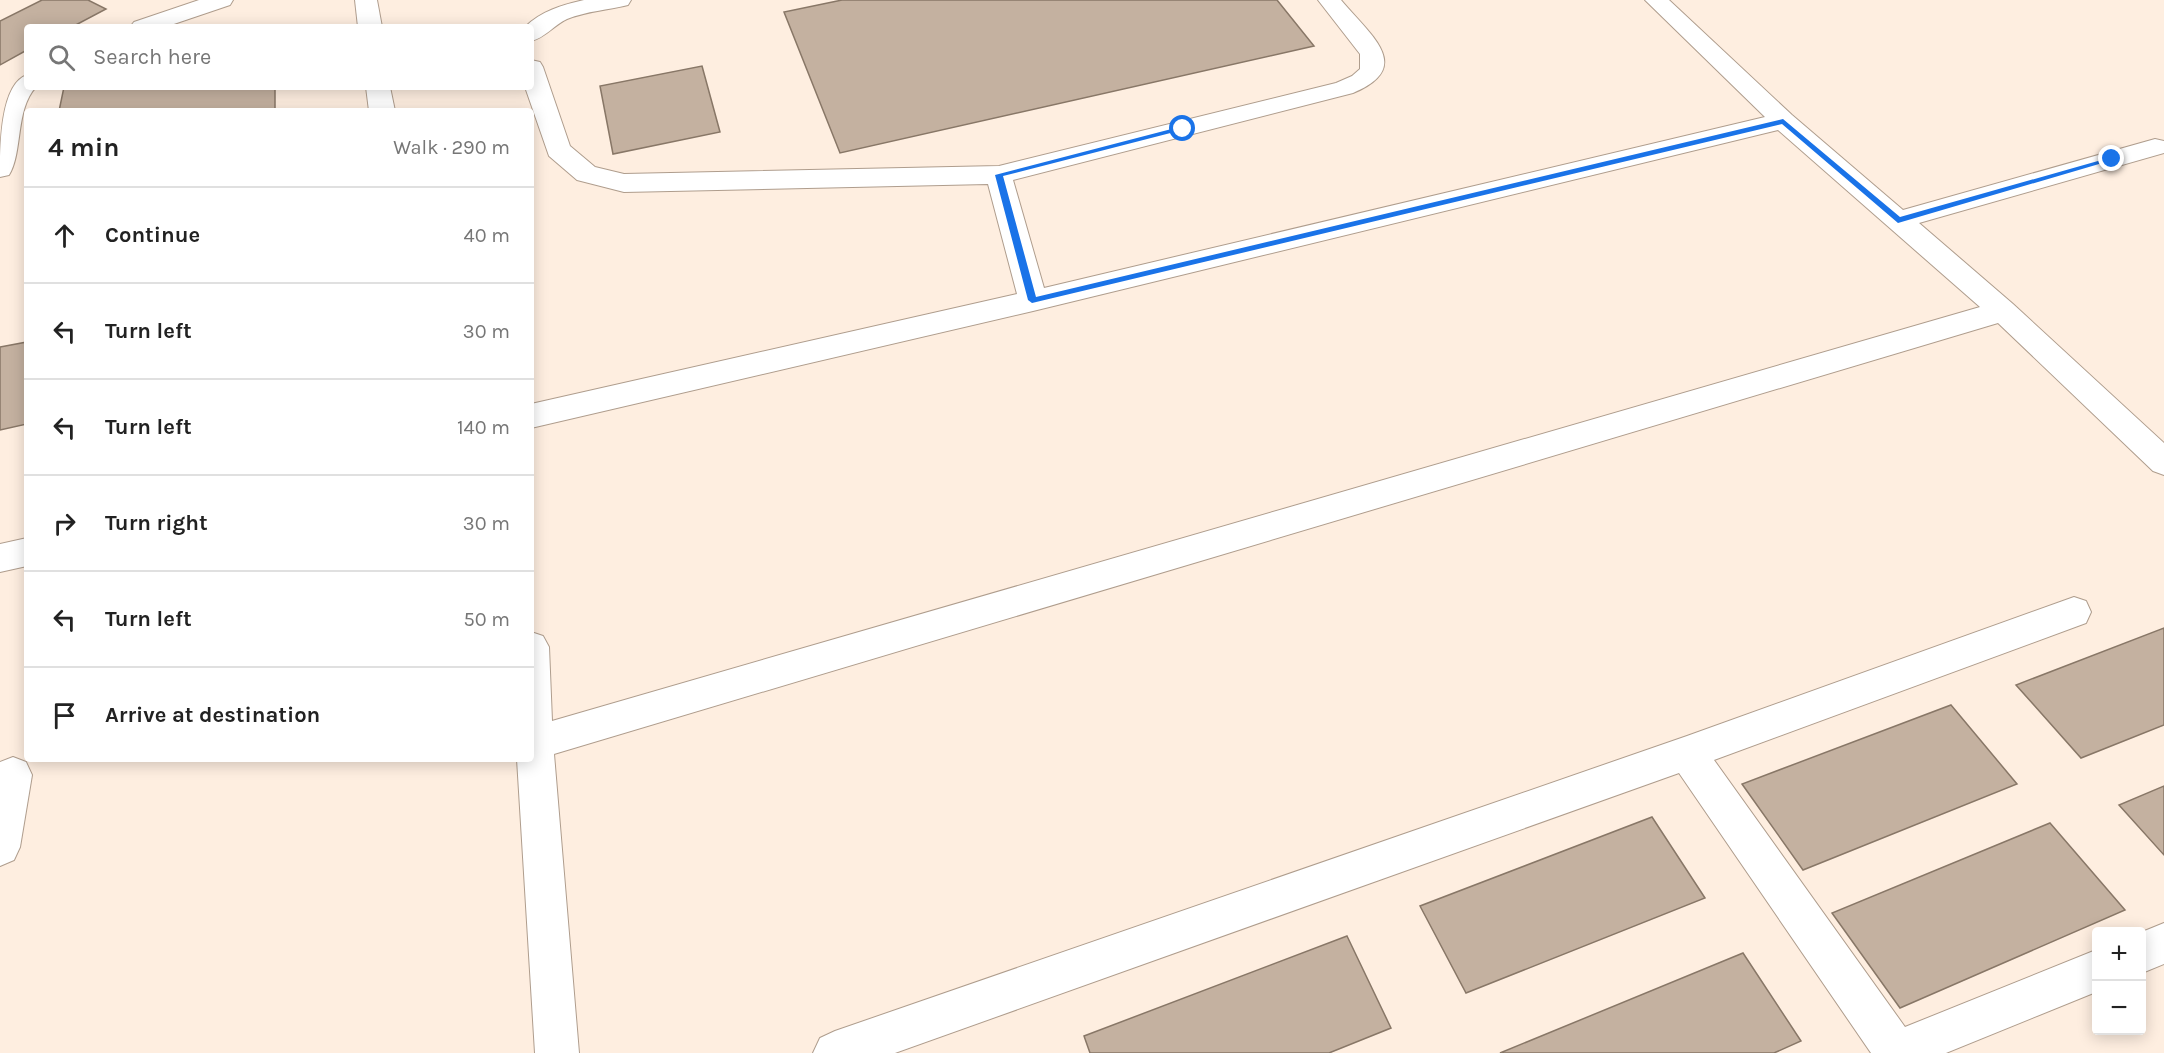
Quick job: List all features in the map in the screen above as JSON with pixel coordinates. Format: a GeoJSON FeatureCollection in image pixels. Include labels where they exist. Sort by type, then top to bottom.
{"type":"FeatureCollection","features":[{"type":"Feature","properties":{"kind":"street"},"geometry":{"type":"LineString","coordinates":[[151,24],[222,0]]}},
{"type":"Feature","properties":{"kind":"street"},"geometry":{"type":"LineString","coordinates":[[366,0],[369,24]]}},
{"type":"Feature","properties":{"kind":"street"},"geometry":{"type":"LineString","coordinates":[[534,32],[552,17],[620,0]]}},
{"type":"Feature","properties":{"kind":"street"},"geometry":{"type":"LineString","coordinates":[[534,76],[558,150],[586,174],[624,183],[999,175],[1344,88],[1361,81],[1372,71],[1372,53],[1329,0]]}},
{"type":"Feature","properties":{"kind":"street"},"geometry":{"type":"LineString","coordinates":[[1656,0],[1783,121],[2003,311],[2164,462]]}},
{"type":"Feature","properties":{"kind":"street"},"geometry":{"type":"LineString","coordinates":[[0,169],[4,141],[17,92],[24,85]]}},
{"type":"Feature","properties":{"kind":"street"},"geometry":{"type":"LineString","coordinates":[[378,90],[382,108]]}},
{"type":"Feature","properties":{"kind":"street"},"geometry":{"type":"LineString","coordinates":[[534,415],[1032,300],[1783,121]]}},
{"type":"Feature","properties":{"kind":"street"},"geometry":{"type":"LineString","coordinates":[[1898,220],[2155,147]]}},
{"type":"Feature","properties":{"kind":"street"},"geometry":{"type":"LineString","coordinates":[[999,175],[1032,300]]}},
{"type":"Feature","properties":{"kind":"street"},"geometry":{"type":"LineString","coordinates":[[535,743],[2003,311]]}},
{"type":"Feature","properties":{"kind":"street"},"geometry":{"type":"LineString","coordinates":[[0,558],[24,553]]}},
{"type":"Feature","properties":{"kind":"street"},"geometry":{"type":"LineString","coordinates":[[835,1053],[1686,753],[2074,612]]}},
{"type":"Feature","properties":{"kind":"street"},"geometry":{"type":"LineString","coordinates":[[534,719],[554,1052]]}},
{"type":"Feature","properties":{"kind":"street"},"geometry":{"type":"LineString","coordinates":[[1686,753],[1896,1052],[2092,973]]}},
{"type":"Feature","properties":{"kind":"street"},"geometry":{"type":"LineString","coordinates":[[0,847],[13,775]]}},
{"type":"Feature","properties":{"kind":"street"},"geometry":{"type":"LineString","coordinates":[[2146,951],[2164,944]]}},
{"type":"Feature","properties":{"kind":"building"},"geometry":{"type":"Polygon","coordinates":[[[42,0],[88,0],[106,9],[78,24],[24,24],[24,52],[0,65],[0,21],[42,0]]]}},
{"type":"Feature","properties":{"kind":"building"},"geometry":{"type":"Polygon","coordinates":[[[842,0],[1277,0],[1314,46],[840,153],[784,12],[842,0]]]}},
{"type":"Feature","properties":{"kind":"building"},"geometry":{"type":"Polygon","coordinates":[[[702,66],[720,132],[613,154],[600,86],[702,66]]]}},
{"type":"Feature","properties":{"kind":"building"},"geometry":{"type":"Polygon","coordinates":[[[63,90],[275,90],[275,108],[60,108],[63,90]]]}},
{"type":"Feature","properties":{"kind":"building"},"geometry":{"type":"Polygon","coordinates":[[[24,343],[24,425],[0,430],[0,347],[24,343]]]}},
{"type":"Feature","properties":{"kind":"building"},"geometry":{"type":"Polygon","coordinates":[[[2164,628],[2164,725],[2081,758],[2016,685],[2164,628]]]}},
{"type":"Feature","properties":{"kind":"building"},"geometry":{"type":"Polygon","coordinates":[[[1951,705],[2017,784],[1803,870],[1742,784],[1951,705]]]}},
{"type":"Feature","properties":{"kind":"building"},"geometry":{"type":"Polygon","coordinates":[[[2164,786],[2164,855],[2119,805],[2164,786]]]}},
{"type":"Feature","properties":{"kind":"building"},"geometry":{"type":"Polygon","coordinates":[[[1652,817],[1705,898],[1466,993],[1420,906],[1652,817]]]}},
{"type":"Feature","properties":{"kind":"building"},"geometry":{"type":"Polygon","coordinates":[[[2050,823],[2125,910],[1900,1008],[1832,913],[2050,823]]]}},
{"type":"Feature","properties":{"kind":"building"},"geometry":{"type":"Polygon","coordinates":[[[1347,936],[1391,1028],[1329,1053],[1090,1053],[1084,1036],[1347,936]]]}},
{"type":"Feature","properties":{"kind":"building"},"geometry":{"type":"Polygon","coordinates":[[[1743,953],[1801,1041],[1774,1053],[1500,1053],[1743,953]]]}},
{"type":"Feature","properties":{"kind":"route"},"geometry":{"type":"LineString","coordinates":[[1183,129],[999,175],[1032,300],[1783,121],[1898,220],[2112,159]]}}]}
